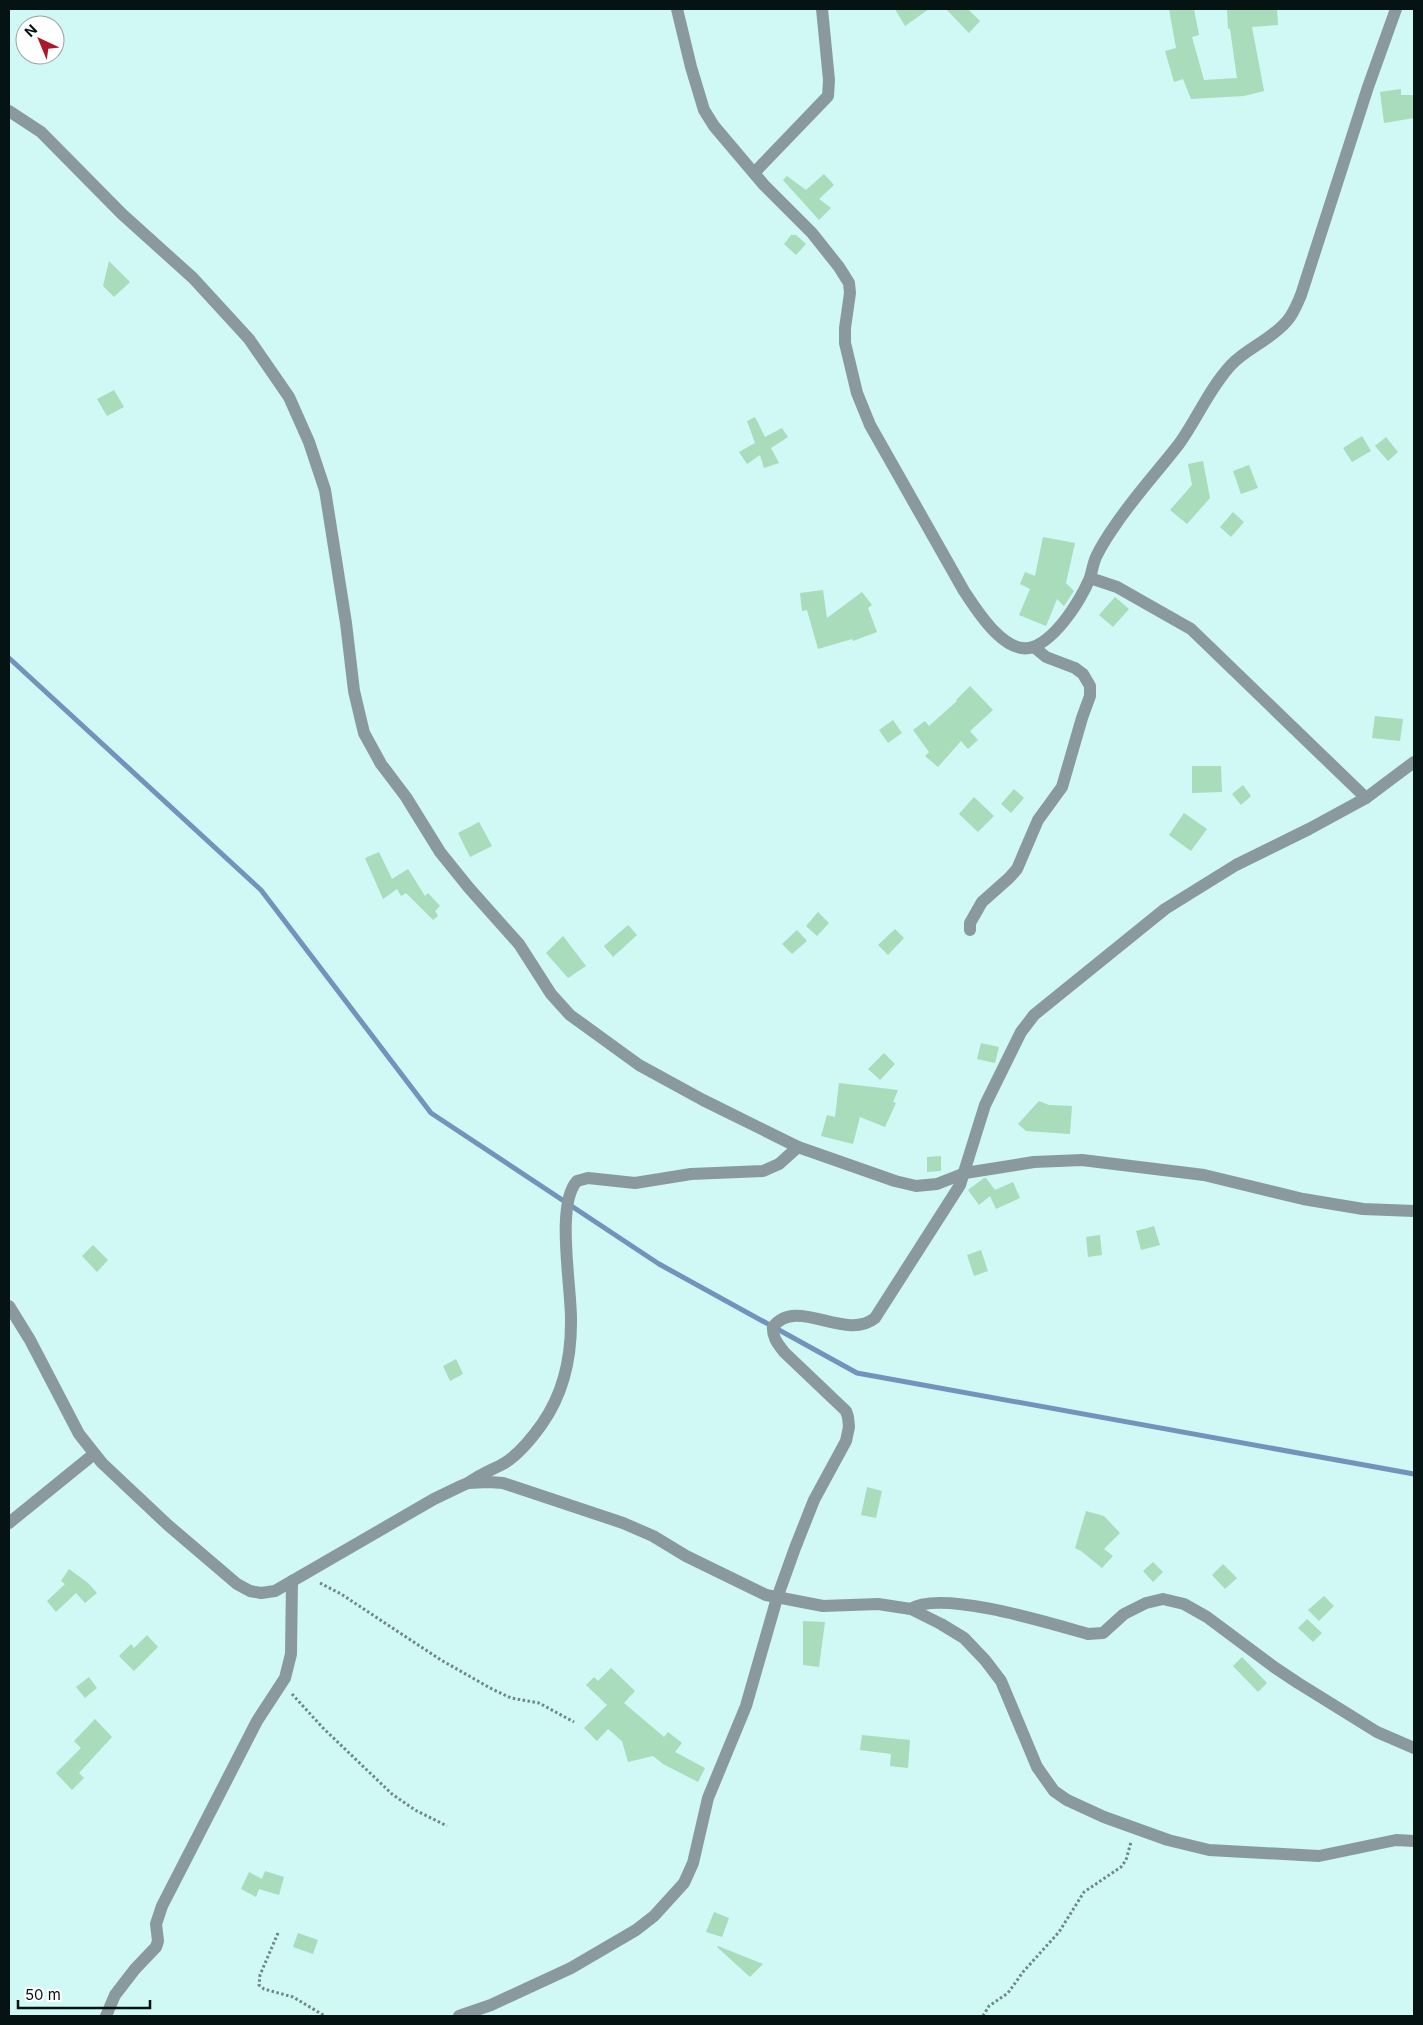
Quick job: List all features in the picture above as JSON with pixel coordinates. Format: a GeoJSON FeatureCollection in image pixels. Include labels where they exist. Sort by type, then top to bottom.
{"type":"FeatureCollection","features":[{"type":"Feature","properties":{"kind":"street"},"geometry":{"type":"LineString","coordinates":[[677,9],[698,94],[704,110],[714,126],[785,207],[812,233],[849,283],[850,293],[845,343],[857,393],[870,425],[964,591],[991,629],[1011,644],[1020,647],[1034,647],[1050,636],[1065,619],[1078,601],[1090,578],[1096,556],[1113,528],[1179,443],[1223,374],[1240,356],[1273,334],[1294,312],[1396,9]]}},
{"type":"Feature","properties":{"kind":"street"},"geometry":{"type":"LineString","coordinates":[[754,173],[828,96],[829,80],[822,9]]}},
{"type":"Feature","properties":{"kind":"street"},"geometry":{"type":"LineString","coordinates":[[9,111],[41,132],[81,170],[122,214],[193,278],[249,339],[290,396],[309,442],[325,490],[354,691],[361,725],[371,748],[406,797],[440,852],[519,944],[551,994],[570,1015],[639,1065],[703,1100],[798,1147],[894,1182],[916,1186],[937,1184],[965,1172],[1034,1162],[1082,1160],[1204,1175],[1303,1199],[1355,1207],[1414,1211]]}},
{"type":"Feature","properties":{"kind":"street"},"geometry":{"type":"LineString","coordinates":[[1090,578],[1117,586],[1191,629],[1366,798]]}},
{"type":"Feature","properties":{"kind":"street"},"geometry":{"type":"LineString","coordinates":[[970,930],[970,923],[974,913],[982,902],[1018,869],[1038,820],[1062,787],[1090,696],[1090,686],[1083,674],[1075,668],[1046,657],[1034,647]]}},
{"type":"Feature","properties":{"kind":"street"},"geometry":{"type":"LineString","coordinates":[[459,2016],[490,2005],[570,1968],[636,1930],[654,1916],[684,1883],[693,1862],[708,1798],[746,1706],[777,1598],[814,1500],[846,1441],[849,1427],[846,1411],[784,1352],[773,1335],[773,1327],[784,1318],[802,1316],[850,1327],[863,1325],[875,1318],[953,1199],[965,1172],[985,1105],[1021,1032],[1034,1015],[1164,909],[1236,865],[1309,830],[1366,798],[1414,762]]}},
{"type":"Feature","properties":{"kind":"street"},"geometry":{"type":"LineString","coordinates":[[9,1306],[30,1340],[79,1434],[94,1454],[140,1500],[216,1568],[237,1584],[250,1591],[261,1593],[275,1591],[434,1499],[504,1463],[520,1450],[549,1413],[564,1381],[568,1359],[572,1324],[566,1235],[567,1204],[571,1188],[577,1181],[588,1178],[635,1183],[697,1173],[763,1171],[779,1164],[798,1147]]}},
{"type":"Feature","properties":{"kind":"street"},"geometry":{"type":"LineString","coordinates":[[9,1523],[94,1454]]}},
{"type":"Feature","properties":{"kind":"street"},"geometry":{"type":"LineString","coordinates":[[468,1483],[489,1482],[503,1484],[623,1523],[653,1536],[686,1556],[752,1590],[777,1598],[823,1606],[878,1604],[911,1609],[964,1638],[985,1660],[1001,1681],[1037,1767],[1054,1791],[1067,1800],[1133,1828],[1168,1840],[1209,1850],[1311,1856],[1327,1855],[1396,1840],[1414,1841]]}},
{"type":"Feature","properties":{"kind":"street"},"geometry":{"type":"LineString","coordinates":[[106,2016],[110,2003],[119,1988],[156,1947],[158,1941],[156,1924],[162,1906],[257,1721],[288,1670],[298,1577]]}},
{"type":"Feature","properties":{"kind":"street"},"geometry":{"type":"LineString","coordinates":[[911,1609],[920,1604],[941,1603],[1028,1617],[1088,1634],[1097,1634],[1103,1633],[1124,1614],[1140,1605],[1163,1599],[1184,1604],[1207,1617],[1274,1667],[1314,1693],[1377,1732],[1414,1748]]}},
{"type":"Feature","properties":{"kind":"path"},"geometry":{"type":"LineString","coordinates":[[298,1577],[342,1594],[441,1660],[511,1698],[539,1703],[574,1722]]}},
{"type":"Feature","properties":{"kind":"path"},"geometry":{"type":"LineString","coordinates":[[283,1681],[323,1728],[392,1794],[415,1810],[447,1826]]}},
{"type":"Feature","properties":{"kind":"path"},"geometry":{"type":"LineString","coordinates":[[983,2016],[989,2006],[1008,1993],[1028,1966],[1059,1932],[1084,1892],[1121,1867],[1130,1848],[1133,1828]]}},
{"type":"Feature","properties":{"kind":"path"},"geometry":{"type":"LineString","coordinates":[[278,1933],[260,1975],[259,1986],[264,1990],[293,1997],[325,2016]]}},
{"type":"Feature","properties":{"kind":"building"},"geometry":{"type":"Polygon","coordinates":[[[895,9],[929,9],[905,26],[895,9]]]}},
{"type":"Feature","properties":{"kind":"building"},"geometry":{"type":"Polygon","coordinates":[[[946,9],[968,9],[980,21],[969,33],[946,9]]]}},
{"type":"Feature","properties":{"kind":"building"},"geometry":{"type":"Polygon","coordinates":[[[1169,9],[1194,9],[1199,35],[1192,37],[1204,80],[1237,78],[1230,29],[1228,29],[1227,9],[1277,9],[1278,25],[1252,27],[1264,91],[1244,96],[1191,99],[1183,79],[1174,82],[1165,51],[1176,48],[1169,9]]]}},
{"type":"Feature","properties":{"kind":"building"},"geometry":{"type":"Polygon","coordinates":[[[1401,89],[1401,95],[1414,95],[1414,118],[1384,123],[1380,92],[1401,89]]]}},
{"type":"Feature","properties":{"kind":"building"},"geometry":{"type":"Polygon","coordinates":[[[824,174],[834,185],[819,199],[831,208],[819,220],[783,180],[787,176],[806,190],[824,174]]]}},
{"type":"Feature","properties":{"kind":"building"},"geometry":{"type":"Polygon","coordinates":[[[791,235],[796,235],[806,244],[796,255],[784,244],[791,235]]]}},
{"type":"Feature","properties":{"kind":"building"},"geometry":{"type":"Polygon","coordinates":[[[109,261],[130,282],[114,297],[103,286],[109,261]]]}},
{"type":"Feature","properties":{"kind":"building"},"geometry":{"type":"Polygon","coordinates":[[[114,390],[124,407],[107,416],[97,399],[114,390]]]}},
{"type":"Feature","properties":{"kind":"building"},"geometry":{"type":"Polygon","coordinates":[[[755,417],[765,437],[782,428],[788,437],[771,448],[779,463],[764,468],[760,455],[747,464],[739,452],[755,443],[747,421],[755,417]]]}},
{"type":"Feature","properties":{"kind":"building"},"geometry":{"type":"Polygon","coordinates":[[[1362,436],[1371,451],[1352,462],[1343,448],[1362,436]]]}},
{"type":"Feature","properties":{"kind":"building"},"geometry":{"type":"Polygon","coordinates":[[[1386,437],[1398,452],[1388,461],[1375,446],[1386,437]]]}},
{"type":"Feature","properties":{"kind":"building"},"geometry":{"type":"Polygon","coordinates":[[[1203,461],[1210,498],[1187,524],[1170,510],[1192,485],[1188,464],[1203,461]]]}},
{"type":"Feature","properties":{"kind":"building"},"geometry":{"type":"Polygon","coordinates":[[[1249,465],[1258,488],[1241,494],[1233,471],[1249,465]]]}},
{"type":"Feature","properties":{"kind":"building"},"geometry":{"type":"Polygon","coordinates":[[[1233,512],[1244,522],[1231,537],[1220,527],[1233,512]]]}},
{"type":"Feature","properties":{"kind":"building"},"geometry":{"type":"Polygon","coordinates":[[[1043,537],[1075,543],[1066,583],[1074,591],[1064,606],[1057,599],[1046,626],[1019,615],[1030,589],[1020,584],[1025,572],[1035,576],[1043,537]]]}},
{"type":"Feature","properties":{"kind":"building"},"geometry":{"type":"Polygon","coordinates":[[[823,590],[827,618],[862,592],[872,605],[868,608],[877,632],[853,641],[852,639],[818,649],[807,610],[802,611],[800,593],[823,590]]]}},
{"type":"Feature","properties":{"kind":"building"},"geometry":{"type":"Polygon","coordinates":[[[1115,597],[1129,609],[1113,627],[1099,615],[1115,597]]]}},
{"type":"Feature","properties":{"kind":"building"},"geometry":{"type":"Polygon","coordinates":[[[970,686],[993,710],[970,731],[978,740],[968,749],[961,741],[938,767],[925,756],[929,752],[913,730],[925,721],[929,726],[957,701],[970,686]]]}},
{"type":"Feature","properties":{"kind":"building"},"geometry":{"type":"Polygon","coordinates":[[[1375,716],[1403,719],[1400,741],[1372,738],[1375,716]]]}},
{"type":"Feature","properties":{"kind":"building"},"geometry":{"type":"Polygon","coordinates":[[[893,720],[902,733],[888,743],[879,730],[893,720]]]}},
{"type":"Feature","properties":{"kind":"building"},"geometry":{"type":"Polygon","coordinates":[[[1192,766],[1221,766],[1222,792],[1192,793],[1192,766]]]}},
{"type":"Feature","properties":{"kind":"building"},"geometry":{"type":"Polygon","coordinates":[[[1243,785],[1251,796],[1241,805],[1232,794],[1243,785]]]}},
{"type":"Feature","properties":{"kind":"building"},"geometry":{"type":"Polygon","coordinates":[[[1014,789],[1024,798],[1011,813],[1001,804],[1014,789]]]}},
{"type":"Feature","properties":{"kind":"building"},"geometry":{"type":"Polygon","coordinates":[[[974,797],[994,816],[978,832],[959,814],[974,797]]]}},
{"type":"Feature","properties":{"kind":"building"},"geometry":{"type":"Polygon","coordinates":[[[1184,813],[1207,829],[1191,851],[1169,835],[1184,813]]]}},
{"type":"Feature","properties":{"kind":"building"},"geometry":{"type":"Polygon","coordinates":[[[479,822],[492,846],[470,857],[458,833],[479,822]]]}},
{"type":"Feature","properties":{"kind":"building"},"geometry":{"type":"Polygon","coordinates":[[[379,852],[392,879],[408,869],[425,896],[428,893],[440,906],[435,911],[438,916],[433,920],[406,893],[401,896],[397,889],[383,899],[365,858],[379,852]]]}},
{"type":"Feature","properties":{"kind":"building"},"geometry":{"type":"Polygon","coordinates":[[[818,912],[829,923],[817,936],[806,926],[818,912]]]}},
{"type":"Feature","properties":{"kind":"building"},"geometry":{"type":"Polygon","coordinates":[[[628,925],[637,935],[613,957],[604,946],[628,925]]]}},
{"type":"Feature","properties":{"kind":"building"},"geometry":{"type":"Polygon","coordinates":[[[895,929],[904,938],[888,955],[878,945],[895,929]]]}},
{"type":"Feature","properties":{"kind":"building"},"geometry":{"type":"Polygon","coordinates":[[[797,930],[807,941],[792,954],[782,944],[797,930]]]}},
{"type":"Feature","properties":{"kind":"building"},"geometry":{"type":"Polygon","coordinates":[[[563,936],[586,966],[568,978],[546,953],[563,936]]]}},
{"type":"Feature","properties":{"kind":"building"},"geometry":{"type":"Polygon","coordinates":[[[981,1043],[999,1047],[995,1063],[977,1059],[981,1043]]]}},
{"type":"Feature","properties":{"kind":"building"},"geometry":{"type":"Polygon","coordinates":[[[884,1053],[895,1064],[880,1080],[868,1069],[884,1053]]]}},
{"type":"Feature","properties":{"kind":"building"},"geometry":{"type":"Polygon","coordinates":[[[839,1083],[898,1090],[893,1102],[896,1103],[885,1127],[860,1117],[853,1144],[821,1136],[827,1115],[835,1117],[839,1083]]]}},
{"type":"Feature","properties":{"kind":"building"},"geometry":{"type":"Polygon","coordinates":[[[1039,1101],[1049,1105],[1072,1106],[1070,1134],[1026,1131],[1018,1124],[1039,1101]]]}},
{"type":"Feature","properties":{"kind":"building"},"geometry":{"type":"Polygon","coordinates":[[[941,1156],[941,1171],[927,1172],[927,1157],[941,1156]]]}},
{"type":"Feature","properties":{"kind":"building"},"geometry":{"type":"Polygon","coordinates":[[[984,1178],[995,1190],[1013,1182],[1020,1198],[996,1209],[990,1196],[979,1205],[968,1190],[984,1178]]]}},
{"type":"Feature","properties":{"kind":"building"},"geometry":{"type":"Polygon","coordinates":[[[1154,1226],[1160,1245],[1141,1250],[1136,1231],[1154,1226]]]}},
{"type":"Feature","properties":{"kind":"building"},"geometry":{"type":"Polygon","coordinates":[[[1100,1235],[1102,1255],[1088,1257],[1086,1237],[1100,1235]]]}},
{"type":"Feature","properties":{"kind":"building"},"geometry":{"type":"Polygon","coordinates":[[[93,1245],[108,1260],[97,1272],[82,1256],[93,1245]]]}},
{"type":"Feature","properties":{"kind":"building"},"geometry":{"type":"Polygon","coordinates":[[[981,1250],[988,1271],[974,1276],[967,1255],[981,1250]]]}},
{"type":"Feature","properties":{"kind":"building"},"geometry":{"type":"Polygon","coordinates":[[[456,1359],[463,1374],[450,1381],[443,1366],[456,1359]]]}},
{"type":"Feature","properties":{"kind":"building"},"geometry":{"type":"Polygon","coordinates":[[[867,1487],[882,1491],[876,1518],[861,1515],[867,1487]]]}},
{"type":"Feature","properties":{"kind":"building"},"geometry":{"type":"Polygon","coordinates":[[[1086,1511],[1104,1516],[1120,1533],[1104,1549],[1113,1556],[1102,1568],[1075,1548],[1086,1511]]]}},
{"type":"Feature","properties":{"kind":"building"},"geometry":{"type":"Polygon","coordinates":[[[1153,1562],[1163,1572],[1153,1582],[1143,1571],[1153,1562]]]}},
{"type":"Feature","properties":{"kind":"building"},"geometry":{"type":"Polygon","coordinates":[[[1223,1564],[1237,1578],[1225,1589],[1212,1575],[1223,1564]]]}},
{"type":"Feature","properties":{"kind":"building"},"geometry":{"type":"Polygon","coordinates":[[[69,1569],[88,1583],[97,1593],[85,1603],[76,1593],[56,1612],[47,1601],[65,1584],[61,1581],[69,1569]]]}},
{"type":"Feature","properties":{"kind":"building"},"geometry":{"type":"Polygon","coordinates":[[[1324,1596],[1334,1606],[1319,1621],[1308,1610],[1324,1596]]]}},
{"type":"Feature","properties":{"kind":"building"},"geometry":{"type":"Polygon","coordinates":[[[1307,1619],[1322,1633],[1313,1642],[1298,1628],[1307,1619]]]}},
{"type":"Feature","properties":{"kind":"building"},"geometry":{"type":"Polygon","coordinates":[[[803,1621],[825,1622],[819,1667],[803,1665],[803,1621]]]}},
{"type":"Feature","properties":{"kind":"building"},"geometry":{"type":"Polygon","coordinates":[[[147,1635],[158,1647],[134,1671],[119,1656],[131,1644],[134,1648],[147,1635]]]}},
{"type":"Feature","properties":{"kind":"building"},"geometry":{"type":"Polygon","coordinates":[[[1242,1657],[1267,1683],[1258,1692],[1233,1666],[1242,1657]]]}},
{"type":"Feature","properties":{"kind":"building"},"geometry":{"type":"Polygon","coordinates":[[[611,1668],[635,1691],[624,1703],[664,1737],[668,1732],[682,1743],[675,1752],[705,1768],[698,1782],[663,1764],[653,1756],[628,1762],[622,1741],[608,1729],[597,1741],[584,1728],[607,1705],[586,1685],[594,1677],[598,1681],[611,1668]]]}},
{"type":"Feature","properties":{"kind":"building"},"geometry":{"type":"Polygon","coordinates":[[[89,1677],[97,1688],[85,1698],[76,1687],[89,1677]]]}},
{"type":"Feature","properties":{"kind":"building"},"geometry":{"type":"Polygon","coordinates":[[[95,1719],[112,1737],[79,1773],[84,1778],[72,1790],[56,1773],[81,1748],[74,1741],[95,1719]]]}},
{"type":"Feature","properties":{"kind":"building"},"geometry":{"type":"Polygon","coordinates":[[[862,1735],[910,1740],[908,1768],[890,1766],[891,1754],[860,1750],[862,1735]]]}},
{"type":"Feature","properties":{"kind":"building"},"geometry":{"type":"Polygon","coordinates":[[[265,1871],[284,1877],[279,1895],[259,1889],[256,1897],[241,1889],[249,1872],[262,1879],[265,1871]]]}},
{"type":"Feature","properties":{"kind":"building"},"geometry":{"type":"Polygon","coordinates":[[[714,1912],[729,1918],[722,1937],[706,1932],[714,1912]]]}},
{"type":"Feature","properties":{"kind":"building"},"geometry":{"type":"Polygon","coordinates":[[[298,1933],[318,1940],[313,1954],[293,1947],[298,1933]]]}},
{"type":"Feature","properties":{"kind":"building"},"geometry":{"type":"Polygon","coordinates":[[[718,1946],[763,1964],[750,1977],[718,1946]]]}},
{"type":"Feature","properties":{"kind":"waterway"},"geometry":{"type":"LineString","coordinates":[[9,658],[261,890],[431,1113],[659,1264],[857,1373],[1414,1474]]}}]}
